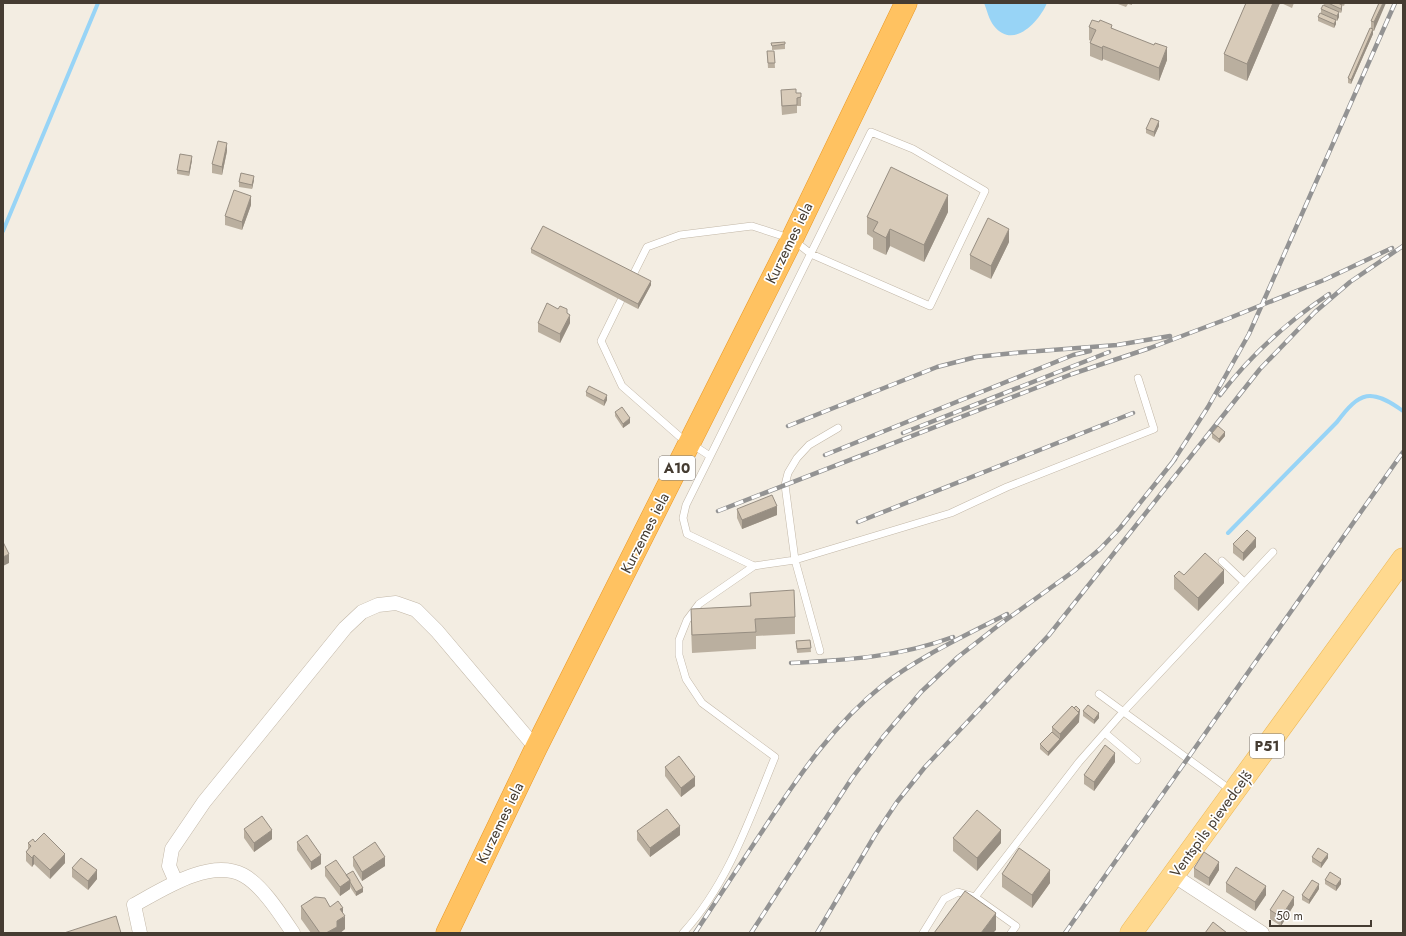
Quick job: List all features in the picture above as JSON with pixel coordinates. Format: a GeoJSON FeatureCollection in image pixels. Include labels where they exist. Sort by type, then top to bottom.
{"type":"FeatureCollection","features":[{"type":"Feature","properties":{"kind":"highway","name":"Kurzemes iela"},"geometry":{"type":"LineString","coordinates":[[447,933],[536,748],[792,239],[906,3]]}},
{"type":"Feature","properties":{"kind":"main road","name":"Ventspils pievedceļš"},"geometry":{"type":"LineString","coordinates":[[1131,933],[1403,559]]}},
{"type":"Feature","properties":{"kind":"street"},"geometry":{"type":"LineString","coordinates":[[176,882],[169,866],[172,848],[204,802],[345,628],[362,612],[378,605],[396,603],[416,610],[437,631],[536,748]]}},
{"type":"Feature","properties":{"kind":"street"},"geometry":{"type":"LineString","coordinates":[[140,933],[134,905],[176,882],[208,871],[231,871],[244,876],[269,898],[293,933]]}},
{"type":"Feature","properties":{"kind":"street"},"geometry":{"type":"LineString","coordinates":[[1173,875],[1262,933]]}},
{"type":"Feature","properties":{"kind":"lane"},"geometry":{"type":"LineString","coordinates":[[710,456],[689,444],[622,386],[600,341],[647,247],[680,235],[752,226],[792,239],[811,254],[930,306],[985,191],[913,149],[871,132],[811,254],[686,505],[683,518],[687,534],[754,566]]}},
{"type":"Feature","properties":{"kind":"lane"},"geometry":{"type":"LineString","coordinates":[[683,933],[696,919],[729,866],[776,757],[702,703],[686,679],[679,654],[679,640],[687,620],[699,604],[754,566],[795,560],[951,513],[1006,487],[1154,429],[1138,378]]}},
{"type":"Feature","properties":{"kind":"lane"},"geometry":{"type":"LineString","coordinates":[[820,651],[795,560],[785,485],[788,473],[797,458],[810,445],[838,428]]}},
{"type":"Feature","properties":{"kind":"lane"},"geometry":{"type":"LineString","coordinates":[[975,897],[1079,762],[1104,733],[1273,552]]}},
{"type":"Feature","properties":{"kind":"lane"},"geometry":{"type":"LineString","coordinates":[[1222,561],[1244,582]]}},
{"type":"Feature","properties":{"kind":"lane"},"geometry":{"type":"LineString","coordinates":[[1099,694],[1234,792]]}},
{"type":"Feature","properties":{"kind":"lane"},"geometry":{"type":"LineString","coordinates":[[1104,733],[1137,760]]}},
{"type":"Feature","properties":{"kind":"lane"},"geometry":{"type":"LineString","coordinates":[[923,933],[944,899],[958,892],[975,897],[1016,926],[1011,933]]}},
{"type":"Feature","properties":{"kind":"water"},"geometry":{"type":"Polygon","coordinates":[[[984,3],[1047,3],[1038,18],[1025,31],[1009,35],[1001,33],[992,24],[984,3]]]}},
{"type":"Feature","properties":{"kind":"building"},"geometry":{"type":"Polygon","coordinates":[[[1246,3],[1273,3],[1247,64],[1224,54],[1246,3]]]}},
{"type":"Feature","properties":{"kind":"building"},"geometry":{"type":"Polygon","coordinates":[[[1328,3],[1338,3],[1342,5],[1341,9],[1328,3]]]}},
{"type":"Feature","properties":{"kind":"building"},"geometry":{"type":"Polygon","coordinates":[[[1379,3],[1383,3],[1374,22],[1371,21],[1379,3]]]}},
{"type":"Feature","properties":{"kind":"building"},"geometry":{"type":"Polygon","coordinates":[[[1323,5],[1339,12],[1337,16],[1321,9],[1323,5]]]}},
{"type":"Feature","properties":{"kind":"building"},"geometry":{"type":"Polygon","coordinates":[[[1320,13],[1336,20],[1334,24],[1318,17],[1320,13]]]}},
{"type":"Feature","properties":{"kind":"building"},"geometry":{"type":"Polygon","coordinates":[[[1092,20],[1099,22],[1100,20],[1112,25],[1111,28],[1154,45],[1155,43],[1167,47],[1159,68],[1103,46],[1102,48],[1090,43],[1096,30],[1089,27],[1092,20]]]}},
{"type":"Feature","properties":{"kind":"building"},"geometry":{"type":"Polygon","coordinates":[[[1370,28],[1373,29],[1351,80],[1348,78],[1370,28]]]}},
{"type":"Feature","properties":{"kind":"building"},"geometry":{"type":"Polygon","coordinates":[[[785,42],[785,44],[772,46],[771,43],[785,42]]]}},
{"type":"Feature","properties":{"kind":"building"},"geometry":{"type":"Polygon","coordinates":[[[767,51],[774,51],[775,63],[768,63],[767,51]]]}},
{"type":"Feature","properties":{"kind":"building"},"geometry":{"type":"Polygon","coordinates":[[[796,89],[796,93],[801,93],[801,97],[797,98],[797,105],[782,106],[781,90],[796,89]]]}},
{"type":"Feature","properties":{"kind":"building"},"geometry":{"type":"Polygon","coordinates":[[[1151,118],[1159,121],[1154,132],[1146,129],[1151,118]]]}},
{"type":"Feature","properties":{"kind":"building"},"geometry":{"type":"Polygon","coordinates":[[[218,141],[227,143],[222,167],[212,164],[218,141]]]}},
{"type":"Feature","properties":{"kind":"building"},"geometry":{"type":"Polygon","coordinates":[[[180,154],[192,156],[189,172],[177,170],[180,154]]]}},
{"type":"Feature","properties":{"kind":"building"},"geometry":{"type":"Polygon","coordinates":[[[891,167],[948,195],[924,245],[890,229],[886,238],[873,231],[878,222],[867,217],[891,167]]]}},
{"type":"Feature","properties":{"kind":"building"},"geometry":{"type":"Polygon","coordinates":[[[241,173],[254,176],[252,185],[239,182],[241,173]]]}},
{"type":"Feature","properties":{"kind":"building"},"geometry":{"type":"Polygon","coordinates":[[[234,190],[251,196],[242,222],[225,216],[234,190]]]}},
{"type":"Feature","properties":{"kind":"building"},"geometry":{"type":"Polygon","coordinates":[[[988,218],[1009,229],[991,266],[970,255],[988,218]]]}},
{"type":"Feature","properties":{"kind":"building"},"geometry":{"type":"Polygon","coordinates":[[[543,226],[651,281],[638,304],[531,249],[543,226]]]}},
{"type":"Feature","properties":{"kind":"building"},"geometry":{"type":"Polygon","coordinates":[[[547,303],[558,309],[560,306],[567,309],[567,313],[570,315],[560,334],[538,323],[547,303]]]}},
{"type":"Feature","properties":{"kind":"building"},"geometry":{"type":"Polygon","coordinates":[[[589,386],[607,395],[604,401],[586,392],[589,386]]]}},
{"type":"Feature","properties":{"kind":"building"},"geometry":{"type":"Polygon","coordinates":[[[622,407],[630,418],[623,424],[615,412],[622,407]]]}},
{"type":"Feature","properties":{"kind":"building"},"geometry":{"type":"Polygon","coordinates":[[[1218,426],[1225,432],[1219,439],[1212,433],[1218,426]]]}},
{"type":"Feature","properties":{"kind":"building"},"geometry":{"type":"Polygon","coordinates":[[[772,495],[777,506],[742,520],[737,509],[772,495]]]}},
{"type":"Feature","properties":{"kind":"building"},"geometry":{"type":"Polygon","coordinates":[[[1247,530],[1256,538],[1243,553],[1233,544],[1247,530]]]}},
{"type":"Feature","properties":{"kind":"building"},"geometry":{"type":"Polygon","coordinates":[[[3,542],[9,554],[3,557],[3,542]]]}},
{"type":"Feature","properties":{"kind":"building"},"geometry":{"type":"Polygon","coordinates":[[[1205,553],[1224,570],[1198,598],[1174,576],[1179,571],[1184,575],[1205,553]]]}},
{"type":"Feature","properties":{"kind":"building"},"geometry":{"type":"Polygon","coordinates":[[[794,590],[795,617],[755,619],[756,632],[692,635],[691,609],[751,606],[750,593],[794,590]]]}},
{"type":"Feature","properties":{"kind":"building"},"geometry":{"type":"Polygon","coordinates":[[[810,640],[811,648],[797,649],[796,641],[810,640]]]}},
{"type":"Feature","properties":{"kind":"building"},"geometry":{"type":"Polygon","coordinates":[[[1088,705],[1099,713],[1094,720],[1083,711],[1088,705]]]}},
{"type":"Feature","properties":{"kind":"building"},"geometry":{"type":"Polygon","coordinates":[[[1072,706],[1079,713],[1060,734],[1052,727],[1072,706]]]}},
{"type":"Feature","properties":{"kind":"building"},"geometry":{"type":"Polygon","coordinates":[[[1076,706],[1080,710],[1078,712],[1074,708],[1076,706]]]}},
{"type":"Feature","properties":{"kind":"building"},"geometry":{"type":"Polygon","coordinates":[[[1052,732],[1060,739],[1048,752],[1040,744],[1052,732]]]}},
{"type":"Feature","properties":{"kind":"building"},"geometry":{"type":"Polygon","coordinates":[[[1105,745],[1115,753],[1094,782],[1084,775],[1105,745]]]}},
{"type":"Feature","properties":{"kind":"building"},"geometry":{"type":"Polygon","coordinates":[[[679,756],[695,777],[681,788],[665,767],[679,756]]]}},
{"type":"Feature","properties":{"kind":"building"},"geometry":{"type":"Polygon","coordinates":[[[667,809],[680,826],[650,848],[637,831],[667,809]]]}},
{"type":"Feature","properties":{"kind":"building"},"geometry":{"type":"Polygon","coordinates":[[[977,810],[1001,830],[977,858],[953,838],[977,810]]]}},
{"type":"Feature","properties":{"kind":"building"},"geometry":{"type":"Polygon","coordinates":[[[262,816],[272,830],[254,843],[244,829],[262,816]]]}},
{"type":"Feature","properties":{"kind":"building"},"geometry":{"type":"Polygon","coordinates":[[[44,833],[65,854],[50,870],[34,855],[32,858],[26,852],[31,846],[28,843],[33,839],[35,842],[44,833]]]}},
{"type":"Feature","properties":{"kind":"building"},"geometry":{"type":"Polygon","coordinates":[[[307,835],[321,855],[311,862],[297,842],[307,835]]]}},
{"type":"Feature","properties":{"kind":"building"},"geometry":{"type":"Polygon","coordinates":[[[375,842],[385,857],[362,872],[353,857],[375,842]]]}},
{"type":"Feature","properties":{"kind":"building"},"geometry":{"type":"Polygon","coordinates":[[[1019,848],[1050,870],[1032,895],[1002,874],[1019,848]]]}},
{"type":"Feature","properties":{"kind":"building"},"geometry":{"type":"Polygon","coordinates":[[[1318,848],[1328,854],[1321,863],[1312,857],[1318,848]]]}},
{"type":"Feature","properties":{"kind":"building"},"geometry":{"type":"Polygon","coordinates":[[[1204,852],[1219,862],[1209,878],[1194,868],[1204,852]]]}},
{"type":"Feature","properties":{"kind":"building"},"geometry":{"type":"Polygon","coordinates":[[[81,858],[97,870],[88,881],[72,868],[81,858]]]}},
{"type":"Feature","properties":{"kind":"building"},"geometry":{"type":"Polygon","coordinates":[[[336,860],[350,880],[340,887],[325,867],[336,860]]]}},
{"type":"Feature","properties":{"kind":"building"},"geometry":{"type":"Polygon","coordinates":[[[1236,867],[1266,886],[1255,902],[1226,883],[1236,867]]]}},
{"type":"Feature","properties":{"kind":"building"},"geometry":{"type":"Polygon","coordinates":[[[353,871],[363,888],[356,892],[346,875],[353,871]]]}},
{"type":"Feature","properties":{"kind":"building"},"geometry":{"type":"Polygon","coordinates":[[[1330,872],[1341,879],[1336,886],[1325,880],[1330,872]]]}},
{"type":"Feature","properties":{"kind":"building"},"geometry":{"type":"Polygon","coordinates":[[[1312,880],[1319,884],[1309,900],[1302,895],[1312,880]]]}},
{"type":"Feature","properties":{"kind":"building"},"geometry":{"type":"Polygon","coordinates":[[[1283,890],[1294,897],[1281,917],[1270,910],[1283,890]]]}},
{"type":"Feature","properties":{"kind":"building"},"geometry":{"type":"Polygon","coordinates":[[[965,891],[996,913],[981,933],[934,933],[965,891]]]}},
{"type":"Feature","properties":{"kind":"building"},"geometry":{"type":"Polygon","coordinates":[[[315,897],[325,898],[330,907],[338,901],[343,908],[340,909],[345,916],[337,921],[337,927],[326,933],[320,933],[301,906],[315,897]]]}},
{"type":"Feature","properties":{"kind":"building"},"geometry":{"type":"Polygon","coordinates":[[[116,916],[121,933],[64,933],[116,916]]]}},
{"type":"Feature","properties":{"kind":"building"},"geometry":{"type":"Polygon","coordinates":[[[1213,922],[1227,933],[1205,933],[1213,922]]]}},
{"type":"Feature","properties":{"kind":"waterway"},"geometry":{"type":"LineString","coordinates":[[3,231],[98,3]]}},
{"type":"Feature","properties":{"kind":"waterway"},"geometry":{"type":"LineString","coordinates":[[1228,533],[1337,422],[1345,412],[1360,399],[1367,396],[1374,396],[1403,411]]}},
{"type":"Feature","properties":{"kind":"railway"},"geometry":{"type":"LineString","coordinates":[[1172,463],[1208,407],[1249,334],[1395,3]]}},
{"type":"Feature","properties":{"kind":"railway"},"geometry":{"type":"LineString","coordinates":[[817,933],[875,835],[897,802],[925,767],[1049,635],[1260,369],[1315,312],[1350,282],[1403,246]]}},
{"type":"Feature","properties":{"kind":"railway"},"geometry":{"type":"LineString","coordinates":[[718,511],[1072,374],[1150,348],[1227,319],[1324,280],[1392,248]]}},
{"type":"Feature","properties":{"kind":"railway"},"geometry":{"type":"LineString","coordinates":[[1220,395],[1244,366],[1270,340],[1329,294]]}},
{"type":"Feature","properties":{"kind":"railway"},"geometry":{"type":"LineString","coordinates":[[788,426],[937,367],[976,357],[1117,345],[1170,336]]}},
{"type":"Feature","properties":{"kind":"railway"},"geometry":{"type":"LineString","coordinates":[[825,455],[1073,355],[1090,351]]}},
{"type":"Feature","properties":{"kind":"railway"},"geometry":{"type":"LineString","coordinates":[[903,433],[1109,352]]}},
{"type":"Feature","properties":{"kind":"railway"},"geometry":{"type":"LineString","coordinates":[[858,522],[1133,413]]}},
{"type":"Feature","properties":{"kind":"railway"},"geometry":{"type":"LineString","coordinates":[[1065,933],[1403,452]]}},
{"type":"Feature","properties":{"kind":"railway"},"geometry":{"type":"LineString","coordinates":[[751,933],[852,778],[883,737],[921,692],[958,657],[999,625],[1074,571],[1100,549],[1120,528],[1175,459]]}},
{"type":"Feature","properties":{"kind":"railway"},"geometry":{"type":"LineString","coordinates":[[695,933],[791,788],[833,733],[849,716],[883,685],[912,665],[1007,614]]}},
{"type":"Feature","properties":{"kind":"railway"},"geometry":{"type":"LineString","coordinates":[[791,663],[853,659],[893,653],[933,644],[953,637]]}}]}
